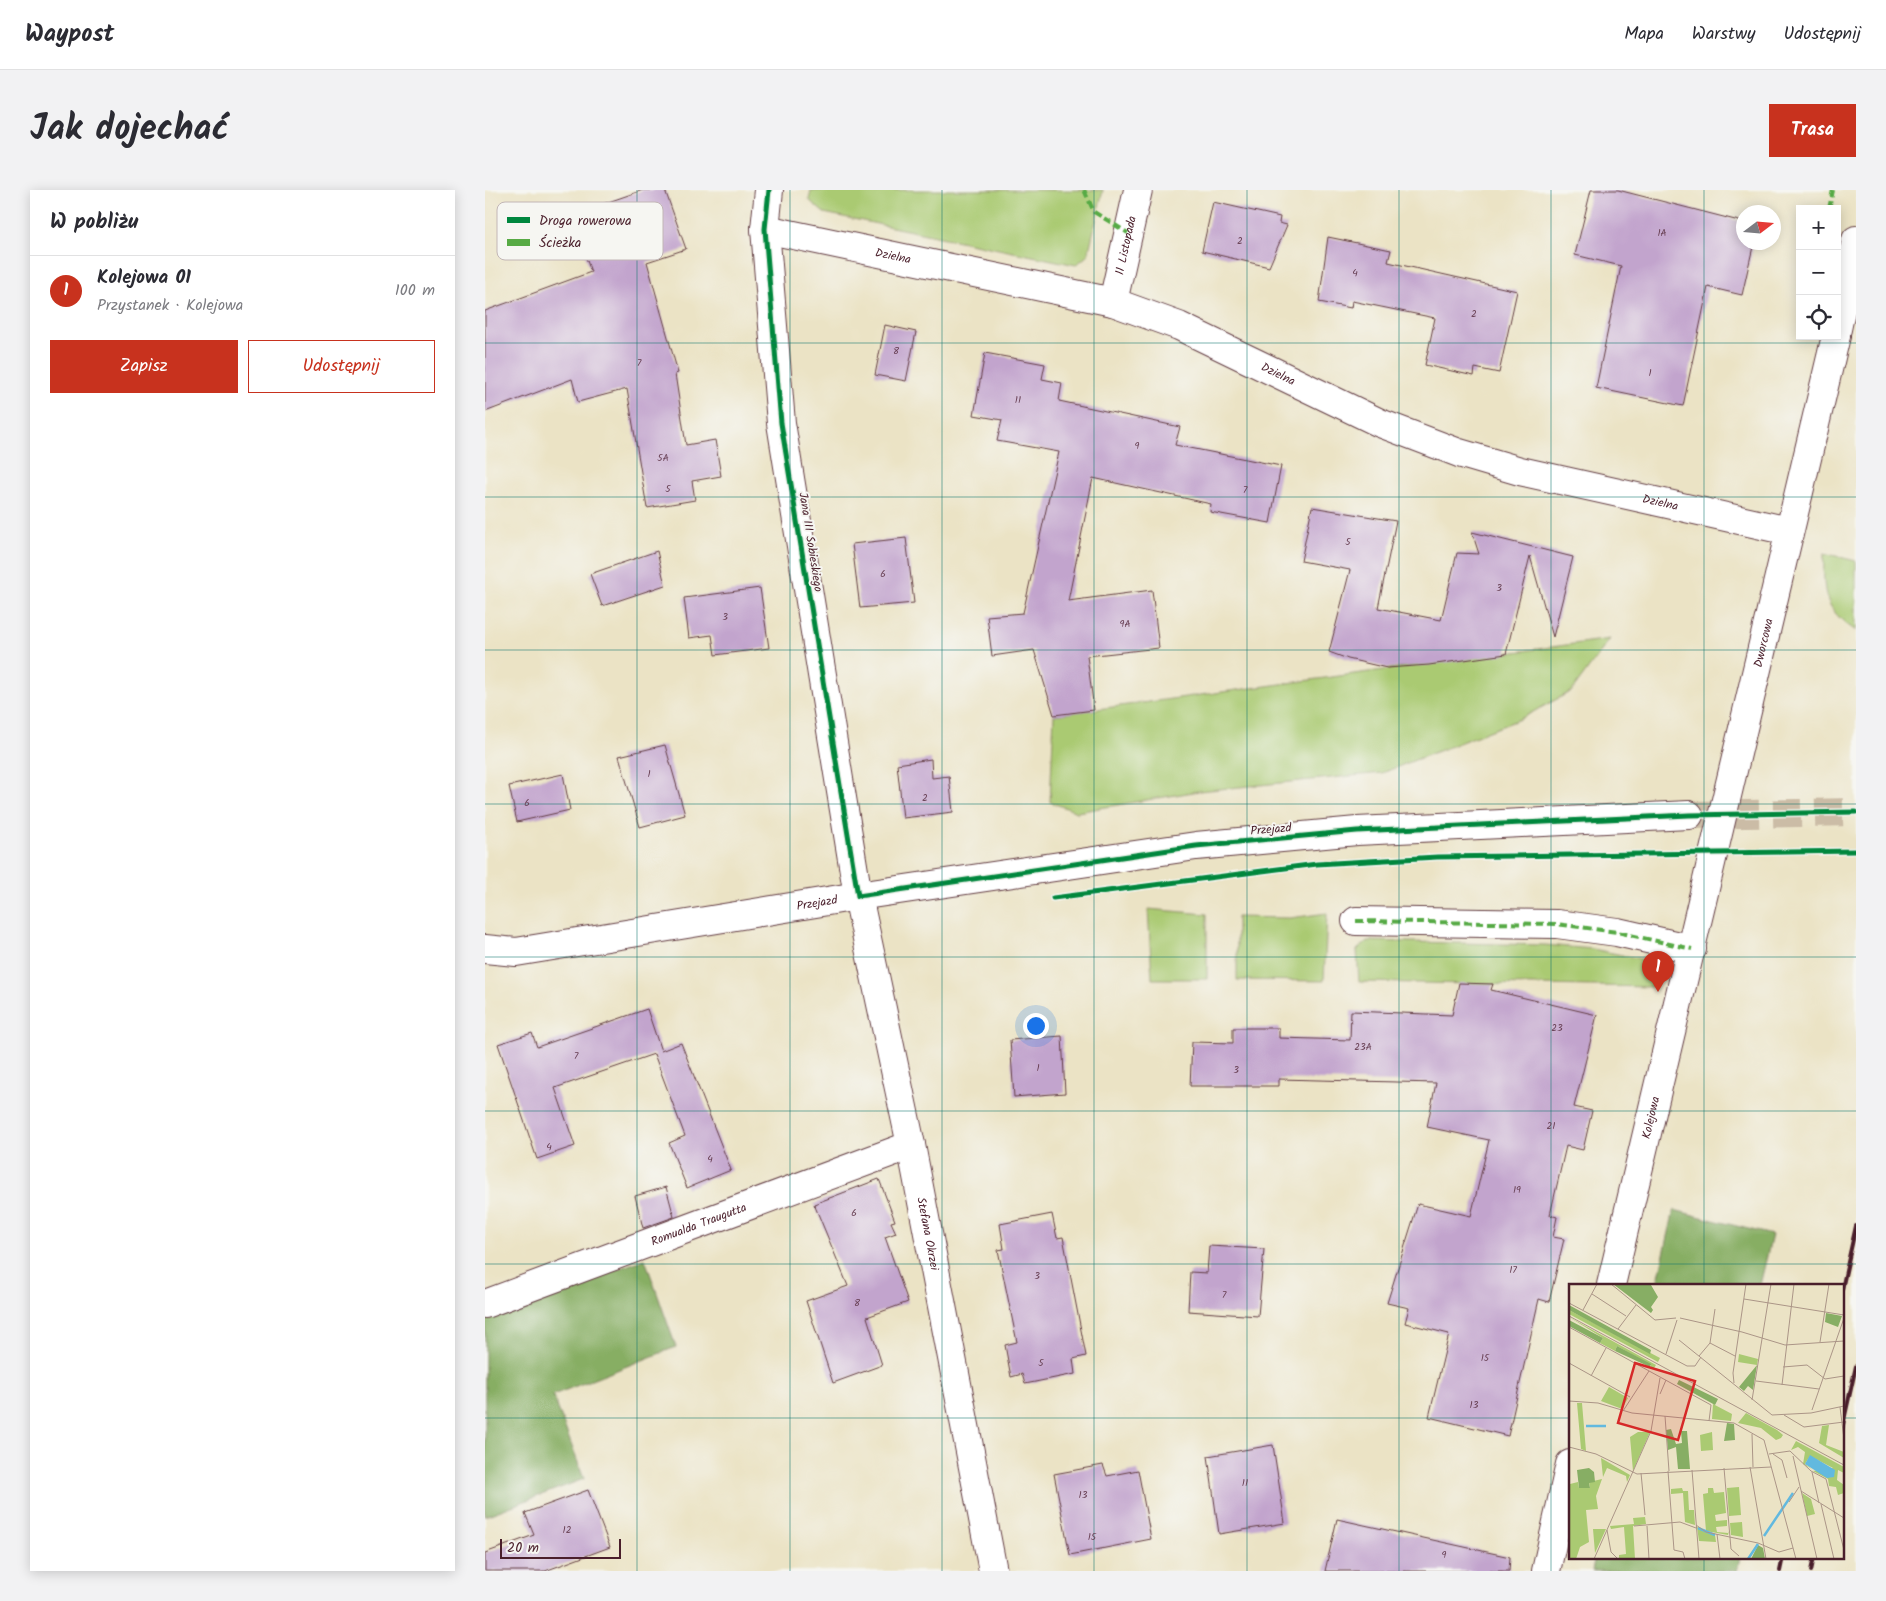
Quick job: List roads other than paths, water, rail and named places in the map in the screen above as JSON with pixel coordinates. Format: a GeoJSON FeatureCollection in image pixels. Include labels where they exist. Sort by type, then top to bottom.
{"type":"FeatureCollection","features":[{"type":"Feature","properties":{"kind":"street","name":"Jana III Sobieskiego"},"geometry":{"type":"LineString","coordinates":[[769,190],[765,229],[781,423],[858,896]]}},
{"type":"Feature","properties":{"kind":"street","name":"11 Listopada"},"geometry":{"type":"LineString","coordinates":[[1113,302],[1138,190]]}},
{"type":"Feature","properties":{"kind":"street","name":"Dzielna"},"geometry":{"type":"LineString","coordinates":[[765,229],[1113,302],[1179,326],[1380,423],[1459,453],[1520,471],[1789,531]]}},
{"type":"Feature","properties":{"kind":"street"},"geometry":{"type":"LineString","coordinates":[[1841,310],[1856,240]]}},
{"type":"Feature","properties":{"kind":"street","name":"Dworcowa"},"geometry":{"type":"LineString","coordinates":[[1692,949],[1835,340]]}},
{"type":"Feature","properties":{"kind":"street","name":"Przejazd"},"geometry":{"type":"LineString","coordinates":[[485,949],[516,952],[858,896],[1206,845],[1357,831],[1689,815]]}},
{"type":"Feature","properties":{"kind":"street","name":"Stefana Okrzei"},"geometry":{"type":"LineString","coordinates":[[858,896],[911,1145],[993,1571]]}},
{"type":"Feature","properties":{"kind":"street"},"geometry":{"type":"LineString","coordinates":[[1355,921],[1557,924],[1617,932],[1692,949]]}},
{"type":"Feature","properties":{"kind":"street","name":"Kolejowa"},"geometry":{"type":"LineString","coordinates":[[1611,1284],[1692,949]]}},
{"type":"Feature","properties":{"kind":"street","name":"Romualda Traugutta"},"geometry":{"type":"LineString","coordinates":[[485,1304],[911,1145]]}},
{"type":"Feature","properties":{"kind":"street"},"geometry":{"type":"LineString","coordinates":[[1546,1571],[1569,1468]]}},
{"type":"Feature","properties":{"kind":"tunnel"},"geometry":{"type":"LineString","coordinates":[[1689,815],[1856,812]]}},
{"type":"Feature","properties":{"kind":"railway"},"geometry":{"type":"LineString","coordinates":[[1843,1284],[1856,1226]]}},
{"type":"Feature","properties":{"kind":"railway"},"geometry":{"type":"LineString","coordinates":[[1843,1424],[1856,1366]]}},
{"type":"Feature","properties":{"kind":"railway"},"geometry":{"type":"LineString","coordinates":[[1780,1571],[1783,1558]]}},
{"type":"Feature","properties":{"kind":"railway"},"geometry":{"type":"LineString","coordinates":[[1811,1571],[1814,1558]]}},
{"type":"Feature","properties":{"kind":"place","name":"Kolejowa 01"},"geometry":{"type":"Point","coordinates":[1658,992]}}]}
